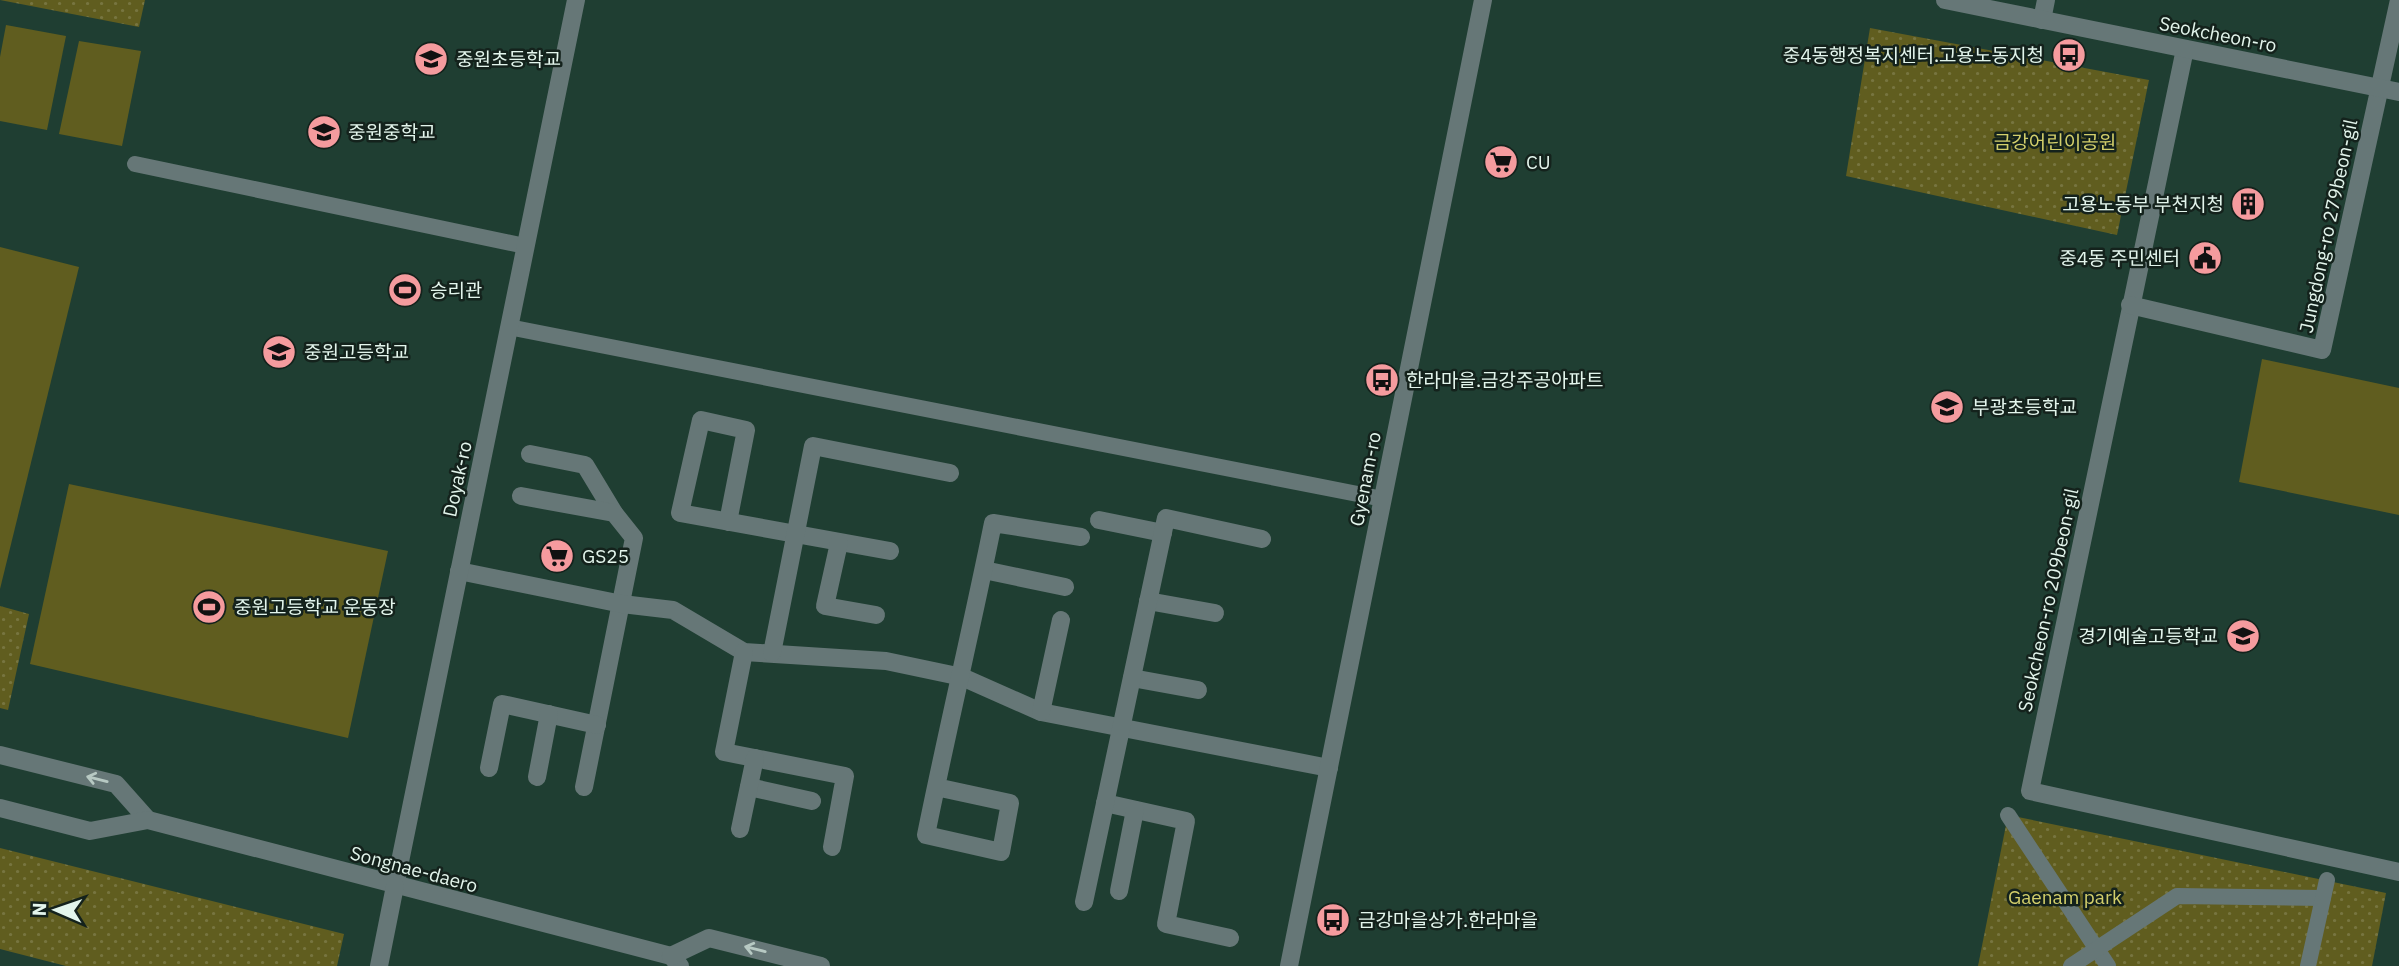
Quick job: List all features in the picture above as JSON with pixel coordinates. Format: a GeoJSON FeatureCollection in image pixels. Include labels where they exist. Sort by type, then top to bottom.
{"type":"FeatureCollection","features":[{"type":"Feature","properties":{"kind":"street","name":"Doyak-ro"},"geometry":{"type":"LineString","coordinates":[[379,966],[576,0]]}},
{"type":"Feature","properties":{"kind":"street","name":"Gyenam-ro"},"geometry":{"type":"LineString","coordinates":[[1289,966],[1483,0]]}},
{"type":"Feature","properties":{"kind":"street","name":"Seokcheon-ro"},"geometry":{"type":"LineString","coordinates":[[1945,0],[2399,92]]}},
{"type":"Feature","properties":{"kind":"street"},"geometry":{"type":"LineString","coordinates":[[2042,20],[2046,0]]}},
{"type":"Feature","properties":{"kind":"street","name":"Jungdong-ro 279beon-gil"},"geometry":{"type":"LineString","coordinates":[[2130,305],[2322,351],[2399,0]]}},
{"type":"Feature","properties":{"kind":"street","name":"Seokcheon-ro 209beon-gil"},"geometry":{"type":"LineString","coordinates":[[2185,48],[2030,791],[2399,872]]}},
{"type":"Feature","properties":{"kind":"street"},"geometry":{"type":"LineString","coordinates":[[135,164],[525,246]]}},
{"type":"Feature","properties":{"kind":"street"},"geometry":{"type":"LineString","coordinates":[[509,327],[1383,499]]}},
{"type":"Feature","properties":{"kind":"street"},"geometry":{"type":"LineString","coordinates":[[728,522],[746,430],[701,420],[680,513],[839,543],[890,551]]}},
{"type":"Feature","properties":{"kind":"street"},"geometry":{"type":"LineString","coordinates":[[772,653],[813,446],[950,473]]}},
{"type":"Feature","properties":{"kind":"street"},"geometry":{"type":"LineString","coordinates":[[530,454],[585,465],[614,513],[634,538],[584,787]]}},
{"type":"Feature","properties":{"kind":"street"},"geometry":{"type":"LineString","coordinates":[[521,496],[614,513]]}},
{"type":"Feature","properties":{"kind":"street"},"geometry":{"type":"LineString","coordinates":[[1084,902],[1166,518],[1262,539]]}},
{"type":"Feature","properties":{"kind":"street"},"geometry":{"type":"LineString","coordinates":[[1099,520],[1163,533]]}},
{"type":"Feature","properties":{"kind":"street"},"geometry":{"type":"LineString","coordinates":[[936,787],[1010,803],[1001,852],[926,835],[936,787],[984,570],[993,523],[1081,537]]}},
{"type":"Feature","properties":{"kind":"street"},"geometry":{"type":"LineString","coordinates":[[839,543],[825,606],[876,615]]}},
{"type":"Feature","properties":{"kind":"street"},"geometry":{"type":"LineString","coordinates":[[984,570],[1065,587]]}},
{"type":"Feature","properties":{"kind":"street"},"geometry":{"type":"LineString","coordinates":[[459,571],[622,604],[673,610],[744,652],[886,661],[961,677],[1041,712],[1329,768]]}},
{"type":"Feature","properties":{"kind":"street"},"geometry":{"type":"LineString","coordinates":[[1149,601],[1215,613]]}},
{"type":"Feature","properties":{"kind":"street"},"geometry":{"type":"LineString","coordinates":[[1041,712],[1060,620]]}},
{"type":"Feature","properties":{"kind":"street"},"geometry":{"type":"LineString","coordinates":[[744,652],[724,752],[845,776],[832,847]]}},
{"type":"Feature","properties":{"kind":"street"},"geometry":{"type":"LineString","coordinates":[[1132,678],[1198,690]]}},
{"type":"Feature","properties":{"kind":"street"},"geometry":{"type":"LineString","coordinates":[[489,768],[502,704],[597,725]]}},
{"type":"Feature","properties":{"kind":"street"},"geometry":{"type":"LineString","coordinates":[[537,777],[549,714]]}},
{"type":"Feature","properties":{"kind":"street"},"geometry":{"type":"LineString","coordinates":[[0,755],[116,784],[148,820]]}},
{"type":"Feature","properties":{"kind":"street"},"geometry":{"type":"LineString","coordinates":[[740,830],[755,758]]}},
{"type":"Feature","properties":{"kind":"street"},"geometry":{"type":"LineString","coordinates":[[749,788],[812,801]]}},
{"type":"Feature","properties":{"kind":"street"},"geometry":{"type":"LineString","coordinates":[[1105,803],[1186,821],[1166,924],[1230,938]]}},
{"type":"Feature","properties":{"kind":"street","name":"Songnae-daero"},"geometry":{"type":"LineString","coordinates":[[0,808],[90,831],[148,820],[675,961],[709,938],[821,966]]}},
{"type":"Feature","properties":{"kind":"street"},"geometry":{"type":"LineString","coordinates":[[1119,891],[1135,810]]}},
{"type":"Feature","properties":{"kind":"street"},"geometry":{"type":"LineString","coordinates":[[2008,815],[2108,966]]}},
{"type":"Feature","properties":{"kind":"street"},"geometry":{"type":"LineString","coordinates":[[2308,966],[2327,880]]}},
{"type":"Feature","properties":{"kind":"street"},"geometry":{"type":"LineString","coordinates":[[2071,966],[2176,896],[2323,898]]}},
{"type":"Feature","properties":{"kind":"green space"},"geometry":{"type":"Polygon","coordinates":[[[0,0],[145,0],[139,27],[0,0]]]}},
{"type":"Feature","properties":{"kind":"green space"},"geometry":{"type":"Polygon","coordinates":[[[6,25],[66,36],[47,130],[0,121],[0,57],[6,25]]]}},
{"type":"Feature","properties":{"kind":"green space","name":"금강어린이공원"},"geometry":{"type":"Polygon","coordinates":[[[1870,28],[2149,80],[2117,235],[1846,176],[1870,28]]]}},
{"type":"Feature","properties":{"kind":"green space"},"geometry":{"type":"Polygon","coordinates":[[[79,41],[141,51],[122,146],[59,134],[79,41]]]}},
{"type":"Feature","properties":{"kind":"green space"},"geometry":{"type":"Polygon","coordinates":[[[0,247],[79,267],[0,589],[0,247]]]}},
{"type":"Feature","properties":{"kind":"green space"},"geometry":{"type":"Polygon","coordinates":[[[2262,359],[2399,388],[2399,515],[2239,482],[2262,359]]]}},
{"type":"Feature","properties":{"kind":"green space","name":"중원고등학교 운동장"},"geometry":{"type":"Polygon","coordinates":[[[69,484],[388,551],[348,738],[30,664],[69,484]]]}},
{"type":"Feature","properties":{"kind":"green space"},"geometry":{"type":"Polygon","coordinates":[[[0,606],[29,614],[8,710],[0,708],[0,606]]]}},
{"type":"Feature","properties":{"kind":"green space","name":"Gaenam park"},"geometry":{"type":"Polygon","coordinates":[[[2008,815],[2386,893],[2372,966],[1978,966],[2008,815]]]}},
{"type":"Feature","properties":{"kind":"green space"},"geometry":{"type":"Polygon","coordinates":[[[0,848],[344,934],[337,966],[66,966],[0,949],[0,848]]]}},
{"type":"Feature","properties":{"kind":"place","name":"중4동행정복지센터.고용노동지청"},"geometry":{"type":"Point","coordinates":[2069,55]}},
{"type":"Feature","properties":{"kind":"place","name":"중원초등학교"},"geometry":{"type":"Point","coordinates":[431,59]}},
{"type":"Feature","properties":{"kind":"place","name":"중원중학교"},"geometry":{"type":"Point","coordinates":[324,132]}},
{"type":"Feature","properties":{"kind":"place","name":"CU"},"geometry":{"type":"Point","coordinates":[1501,162]}},
{"type":"Feature","properties":{"kind":"place","name":"고용노동부 부천지청"},"geometry":{"type":"Point","coordinates":[2248,204]}},
{"type":"Feature","properties":{"kind":"place","name":"중4동 주민센터"},"geometry":{"type":"Point","coordinates":[2205,258]}},
{"type":"Feature","properties":{"kind":"place","name":"승리관"},"geometry":{"type":"Point","coordinates":[405,290]}},
{"type":"Feature","properties":{"kind":"place","name":"중원고등학교"},"geometry":{"type":"Point","coordinates":[279,352]}},
{"type":"Feature","properties":{"kind":"place","name":"한라마을.금강주공아파트"},"geometry":{"type":"Point","coordinates":[1382,380]}},
{"type":"Feature","properties":{"kind":"place","name":"부광초등학교"},"geometry":{"type":"Point","coordinates":[1947,407]}},
{"type":"Feature","properties":{"kind":"place","name":"GS25"},"geometry":{"type":"Point","coordinates":[557,556]}},
{"type":"Feature","properties":{"kind":"place","name":"중원고등학교 운동장"},"geometry":{"type":"Point","coordinates":[209,607]}},
{"type":"Feature","properties":{"kind":"place","name":"경기예술고등학교"},"geometry":{"type":"Point","coordinates":[2243,636]}},
{"type":"Feature","properties":{"kind":"place","name":"금강마을상가.한라마을"},"geometry":{"type":"Point","coordinates":[1333,920]}}]}
